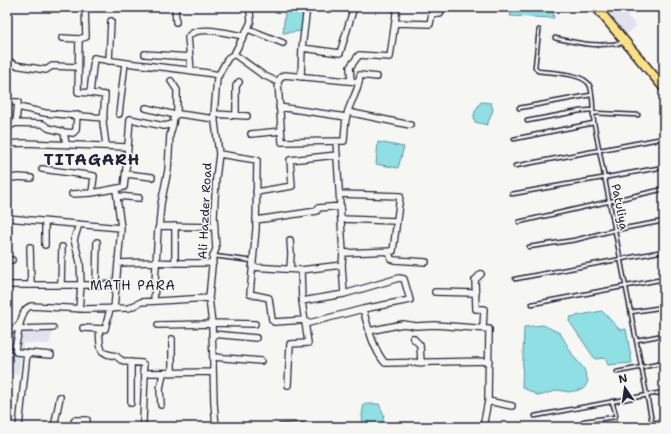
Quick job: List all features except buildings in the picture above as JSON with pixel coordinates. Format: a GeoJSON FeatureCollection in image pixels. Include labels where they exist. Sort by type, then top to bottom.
{"type":"FeatureCollection","features":[{"type":"Feature","properties":{"kind":"main road"},"geometry":{"type":"LineString","coordinates":[[596,7],[664,88]]}},
{"type":"Feature","properties":{"kind":"street"},"geometry":{"type":"LineString","coordinates":[[62,38],[79,39],[86,37],[86,7]]}},
{"type":"Feature","properties":{"kind":"street"},"geometry":{"type":"LineString","coordinates":[[126,7],[149,8]]}},
{"type":"Feature","properties":{"kind":"street"},"geometry":{"type":"LineString","coordinates":[[175,7],[176,22]]}},
{"type":"Feature","properties":{"kind":"street"},"geometry":{"type":"LineString","coordinates":[[248,7],[251,21],[248,29],[283,43]]}},
{"type":"Feature","properties":{"kind":"street"},"geometry":{"type":"LineString","coordinates":[[301,77],[302,48],[307,7]]}},
{"type":"Feature","properties":{"kind":"street"},"geometry":{"type":"LineString","coordinates":[[302,48],[340,53],[354,7]]}},
{"type":"Feature","properties":{"kind":"street"},"geometry":{"type":"LineString","coordinates":[[351,81],[350,67],[359,55],[390,57],[397,7]]}},
{"type":"Feature","properties":{"kind":"street"},"geometry":{"type":"LineString","coordinates":[[395,23],[430,24],[432,13],[440,14],[442,7]]}},
{"type":"Feature","properties":{"kind":"street"},"geometry":{"type":"LineString","coordinates":[[109,61],[112,21]]}},
{"type":"Feature","properties":{"kind":"street","name":"Ali Hazder Road"},"geometry":{"type":"LineString","coordinates":[[216,427],[212,324],[209,298],[213,256],[216,249],[214,217],[216,178],[220,154],[214,116],[217,78],[228,58],[234,54],[248,29]]}},
{"type":"Feature","properties":{"kind":"street"},"geometry":{"type":"LineString","coordinates":[[191,70],[188,37],[191,34],[202,30],[209,30],[243,36]]}},
{"type":"Feature","properties":{"kind":"street"},"geometry":{"type":"LineString","coordinates":[[79,39],[78,92],[105,95],[104,118],[106,145]]}},
{"type":"Feature","properties":{"kind":"street"},"geometry":{"type":"LineString","coordinates":[[145,54],[190,57]]}},
{"type":"Feature","properties":{"kind":"street"},"geometry":{"type":"LineString","coordinates":[[234,54],[263,75],[278,82]]}},
{"type":"Feature","properties":{"kind":"street"},"geometry":{"type":"LineString","coordinates":[[90,93],[94,58],[219,75]]}},
{"type":"Feature","properties":{"kind":"street"},"geometry":{"type":"LineString","coordinates":[[7,60],[15,65],[46,70],[52,66],[78,67]]}},
{"type":"Feature","properties":{"kind":"street"},"geometry":{"type":"LineString","coordinates":[[119,114],[125,63]]}},
{"type":"Feature","properties":{"kind":"street"},"geometry":{"type":"LineString","coordinates":[[359,82],[284,75],[278,82],[282,142],[344,141],[347,115],[350,103],[357,93],[359,82],[360,75],[377,77]]}},
{"type":"Feature","properties":{"kind":"street"},"geometry":{"type":"LineString","coordinates":[[154,301],[155,262],[160,204],[168,170],[170,135],[176,114],[177,90],[171,81]]}},
{"type":"Feature","properties":{"kind":"street"},"geometry":{"type":"LineString","coordinates":[[236,115],[236,86],[239,82]]}},
{"type":"Feature","properties":{"kind":"street"},"geometry":{"type":"LineString","coordinates":[[7,102],[18,102],[16,123]]}},
{"type":"Feature","properties":{"kind":"street"},"geometry":{"type":"LineString","coordinates":[[18,107],[45,113],[104,118]]}},
{"type":"Feature","properties":{"kind":"street"},"geometry":{"type":"LineString","coordinates":[[279,107],[347,115],[410,125]]}},
{"type":"Feature","properties":{"kind":"street"},"geometry":{"type":"LineString","coordinates":[[146,108],[176,114],[247,116]]}},
{"type":"Feature","properties":{"kind":"street"},"geometry":{"type":"LineString","coordinates":[[7,127],[16,123],[43,124],[48,128],[74,133],[77,115]]}},
{"type":"Feature","properties":{"kind":"street"},"geometry":{"type":"LineString","coordinates":[[72,194],[116,190],[124,187],[130,119],[164,126],[173,124]]}},
{"type":"Feature","properties":{"kind":"street"},"geometry":{"type":"LineString","coordinates":[[251,134],[281,131]]}},
{"type":"Feature","properties":{"kind":"street"},"geometry":{"type":"LineString","coordinates":[[64,132],[66,144]]}},
{"type":"Feature","properties":{"kind":"street"},"geometry":{"type":"LineString","coordinates":[[336,141],[340,194],[344,294]]}},
{"type":"Feature","properties":{"kind":"street"},"geometry":{"type":"LineString","coordinates":[[7,144],[106,145],[127,147]]}},
{"type":"Feature","properties":{"kind":"street"},"geometry":{"type":"LineString","coordinates":[[220,154],[257,160],[256,220],[250,294],[269,298],[272,320],[274,322],[305,322],[410,300],[404,279],[399,278],[344,294],[302,301]]}},
{"type":"Feature","properties":{"kind":"street"},"geometry":{"type":"LineString","coordinates":[[256,192],[292,186],[290,160],[337,155]]}},
{"type":"Feature","properties":{"kind":"street"},"geometry":{"type":"LineString","coordinates":[[42,169],[94,176],[92,193]]}},
{"type":"Feature","properties":{"kind":"street"},"geometry":{"type":"LineString","coordinates":[[126,174],[152,177]]}},
{"type":"Feature","properties":{"kind":"street"},"geometry":{"type":"LineString","coordinates":[[7,179],[18,177],[31,178]]}},
{"type":"Feature","properties":{"kind":"street"},"geometry":{"type":"LineString","coordinates":[[83,328],[105,329],[112,309],[116,284],[121,228],[118,196],[116,190]]}},
{"type":"Feature","properties":{"kind":"street"},"geometry":{"type":"LineString","coordinates":[[340,194],[400,196],[393,251],[343,252]]}},
{"type":"Feature","properties":{"kind":"street"},"geometry":{"type":"LineString","coordinates":[[118,196],[139,198]]}},
{"type":"Feature","properties":{"kind":"street"},"geometry":{"type":"LineString","coordinates":[[256,220],[317,211],[318,208],[340,206]]}},
{"type":"Feature","properties":{"kind":"street"},"geometry":{"type":"LineString","coordinates":[[7,218],[121,228]]}},
{"type":"Feature","properties":{"kind":"street"},"geometry":{"type":"LineString","coordinates":[[341,218],[396,221]]}},
{"type":"Feature","properties":{"kind":"street"},"geometry":{"type":"LineString","coordinates":[[45,222],[45,245]]}},
{"type":"Feature","properties":{"kind":"street"},"geometry":{"type":"LineString","coordinates":[[79,224],[74,240],[80,262],[81,285],[79,309]]}},
{"type":"Feature","properties":{"kind":"street"},"geometry":{"type":"LineString","coordinates":[[159,226],[215,227]]}},
{"type":"Feature","properties":{"kind":"street"},"geometry":{"type":"LineString","coordinates":[[175,226],[176,263]]}},
{"type":"Feature","properties":{"kind":"street"},"geometry":{"type":"LineString","coordinates":[[290,240],[290,269]]}},
{"type":"Feature","properties":{"kind":"street"},"geometry":{"type":"LineString","coordinates":[[96,285],[97,242]]}},
{"type":"Feature","properties":{"kind":"street"},"geometry":{"type":"LineString","coordinates":[[30,247],[31,284]]}},
{"type":"Feature","properties":{"kind":"street"},"geometry":{"type":"LineString","coordinates":[[61,285],[62,247]]}},
{"type":"Feature","properties":{"kind":"street"},"geometry":{"type":"LineString","coordinates":[[389,252],[391,259],[394,260],[426,262]]}},
{"type":"Feature","properties":{"kind":"street"},"geometry":{"type":"LineString","coordinates":[[118,264],[155,262],[213,263]]}},
{"type":"Feature","properties":{"kind":"street"},"geometry":{"type":"LineString","coordinates":[[253,264],[301,270],[342,265]]}},
{"type":"Feature","properties":{"kind":"street"},"geometry":{"type":"LineString","coordinates":[[288,385],[290,344],[308,343],[302,301],[301,270]]}},
{"type":"Feature","properties":{"kind":"street"},"geometry":{"type":"LineString","coordinates":[[481,274],[475,280],[476,309],[484,309],[483,328]]}},
{"type":"Feature","properties":{"kind":"street"},"geometry":{"type":"LineString","coordinates":[[7,284],[116,284]]}},
{"type":"Feature","properties":{"kind":"street"},"geometry":{"type":"LineString","coordinates":[[435,292],[476,293]]}},
{"type":"Feature","properties":{"kind":"street"},"geometry":{"type":"LineString","coordinates":[[51,355],[15,351],[25,310],[31,306],[79,309],[112,309],[129,308],[141,302],[209,298]]}},
{"type":"Feature","properties":{"kind":"street"},"geometry":{"type":"LineString","coordinates":[[363,310],[369,331],[380,358],[385,364],[489,361]]}},
{"type":"Feature","properties":{"kind":"street"},"geometry":{"type":"LineString","coordinates":[[158,325],[255,324]]}},
{"type":"Feature","properties":{"kind":"street"},"geometry":{"type":"LineString","coordinates":[[369,331],[403,324],[416,326],[434,325],[489,329],[488,401],[482,427]]}},
{"type":"Feature","properties":{"kind":"street"},"geometry":{"type":"LineString","coordinates":[[7,331],[16,329],[20,326],[53,328]]}},
{"type":"Feature","properties":{"kind":"street"},"geometry":{"type":"LineString","coordinates":[[99,329],[102,351],[116,356],[121,360],[142,363],[144,365],[143,421]]}},
{"type":"Feature","properties":{"kind":"street"},"geometry":{"type":"LineString","coordinates":[[212,334],[256,338]]}},
{"type":"Feature","properties":{"kind":"street"},"geometry":{"type":"LineString","coordinates":[[412,338],[420,345],[421,363]]}},
{"type":"Feature","properties":{"kind":"street"},"geometry":{"type":"LineString","coordinates":[[172,339],[172,373]]}},
{"type":"Feature","properties":{"kind":"street"},"geometry":{"type":"LineString","coordinates":[[19,427],[27,353]]}},
{"type":"Feature","properties":{"kind":"street"},"geometry":{"type":"LineString","coordinates":[[213,357],[261,361]]}},
{"type":"Feature","properties":{"kind":"street"},"geometry":{"type":"LineString","coordinates":[[131,362],[131,403]]}},
{"type":"Feature","properties":{"kind":"street"},"geometry":{"type":"LineString","coordinates":[[145,373],[213,372]]}},
{"type":"Feature","properties":{"kind":"street"},"geometry":{"type":"LineString","coordinates":[[161,405],[160,389],[163,373]]}},
{"type":"Feature","properties":{"kind":"street"},"geometry":{"type":"LineString","coordinates":[[54,427],[60,397]]}},
{"type":"Feature","properties":{"kind":"street"},"geometry":{"type":"LineString","coordinates":[[488,401],[512,406]]}},
{"type":"Feature","properties":{"kind":"street"},"geometry":{"type":"LineString","coordinates":[[71,427],[75,420],[87,420]]}},
{"type":"Feature","properties":{"kind":"street"},"geometry":{"type":"LineString","coordinates":[[281,427],[302,426]]}},
{"type":"Feature","properties":{"kind":"lane","name":"Patuliya"},"geometry":{"type":"LineString","coordinates":[[539,30],[536,69],[538,71],[577,76],[586,81],[590,86],[594,123],[653,427]]}},
{"type":"Feature","properties":{"kind":"lane"},"geometry":{"type":"LineString","coordinates":[[554,38],[584,45],[601,46],[626,42]]}},
{"type":"Feature","properties":{"kind":"lane"},"geometry":{"type":"LineString","coordinates":[[519,108],[591,95]]}},
{"type":"Feature","properties":{"kind":"lane"},"geometry":{"type":"LineString","coordinates":[[527,121],[580,111],[638,114]]}},
{"type":"Feature","properties":{"kind":"lane"},"geometry":{"type":"LineString","coordinates":[[514,139],[594,123]]}},
{"type":"Feature","properties":{"kind":"lane"},"geometry":{"type":"LineString","coordinates":[[515,166],[664,138]]}},
{"type":"Feature","properties":{"kind":"lane"},"geometry":{"type":"LineString","coordinates":[[512,194],[664,167]]}},
{"type":"Feature","properties":{"kind":"lane"},"geometry":{"type":"LineString","coordinates":[[519,222],[610,200],[664,189]]}},
{"type":"Feature","properties":{"kind":"lane"},"geometry":{"type":"LineString","coordinates":[[529,247],[575,240],[615,230],[664,221]]}},
{"type":"Feature","properties":{"kind":"lane"},"geometry":{"type":"LineString","coordinates":[[515,279],[664,251]]}},
{"type":"Feature","properties":{"kind":"lane"},"geometry":{"type":"LineString","coordinates":[[213,256],[253,264]]}},
{"type":"Feature","properties":{"kind":"lane"},"geometry":{"type":"LineString","coordinates":[[532,304],[664,278]]}},
{"type":"Feature","properties":{"kind":"lane"},"geometry":{"type":"LineString","coordinates":[[631,312],[664,307]]}},
{"type":"Feature","properties":{"kind":"lane"},"geometry":{"type":"LineString","coordinates":[[637,340],[664,335]]}},
{"type":"Feature","properties":{"kind":"lane"},"geometry":{"type":"LineString","coordinates":[[617,372],[664,363]]}},
{"type":"Feature","properties":{"kind":"lane"},"geometry":{"type":"LineString","coordinates":[[535,416],[664,392]]}},
{"type":"Feature","properties":{"kind":"lane"},"geometry":{"type":"LineString","coordinates":[[582,427],[584,421],[615,417],[616,414],[612,401]]}},
{"type":"Feature","properties":{"kind":"lane"},"geometry":{"type":"LineString","coordinates":[[653,423],[664,421]]}},
{"type":"Feature","properties":{"kind":"shaded area"},"geometry":{"type":"Polygon","coordinates":[[[601,7],[620,7],[636,26],[626,35],[601,7]]]}},
{"type":"Feature","properties":{"kind":"shaded area"},"geometry":{"type":"Polygon","coordinates":[[[33,330],[53,330],[49,344],[23,343],[18,375],[9,372],[7,383],[7,333],[33,330]]]}},
{"type":"Feature","properties":{"kind":"water"},"geometry":{"type":"Polygon","coordinates":[[[513,7],[552,7],[554,18],[510,16],[513,7]]]}},
{"type":"Feature","properties":{"kind":"water"},"geometry":{"type":"Polygon","coordinates":[[[285,11],[304,13],[301,31],[283,33],[285,11]]]}},
{"type":"Feature","properties":{"kind":"water"},"geometry":{"type":"Polygon","coordinates":[[[481,102],[491,103],[493,110],[487,125],[475,122],[474,119],[475,112],[481,102]]]}},
{"type":"Feature","properties":{"kind":"water"},"geometry":{"type":"Polygon","coordinates":[[[378,142],[404,147],[398,168],[376,164],[378,142]]]}},
{"type":"Feature","properties":{"kind":"water"},"geometry":{"type":"Polygon","coordinates":[[[602,311],[620,330],[626,329],[632,363],[608,365],[605,358],[595,359],[569,321],[570,317],[602,311]]]}},
{"type":"Feature","properties":{"kind":"water"},"geometry":{"type":"Polygon","coordinates":[[[543,325],[560,333],[574,357],[584,369],[588,381],[584,389],[569,392],[558,390],[539,396],[522,387],[524,327],[543,325]]]}},
{"type":"Feature","properties":{"kind":"water"},"geometry":{"type":"Polygon","coordinates":[[[364,404],[379,404],[384,415],[382,425],[379,427],[363,427],[362,414],[364,404]]]}},
{"type":"Feature","properties":{"kind":"district","name":"TITAGARH"},"geometry":{"type":"Point","coordinates":[92,159]}},
{"type":"Feature","properties":{"kind":"district","name":"MATH PARA"},"geometry":{"type":"Point","coordinates":[133,285]}}]}
